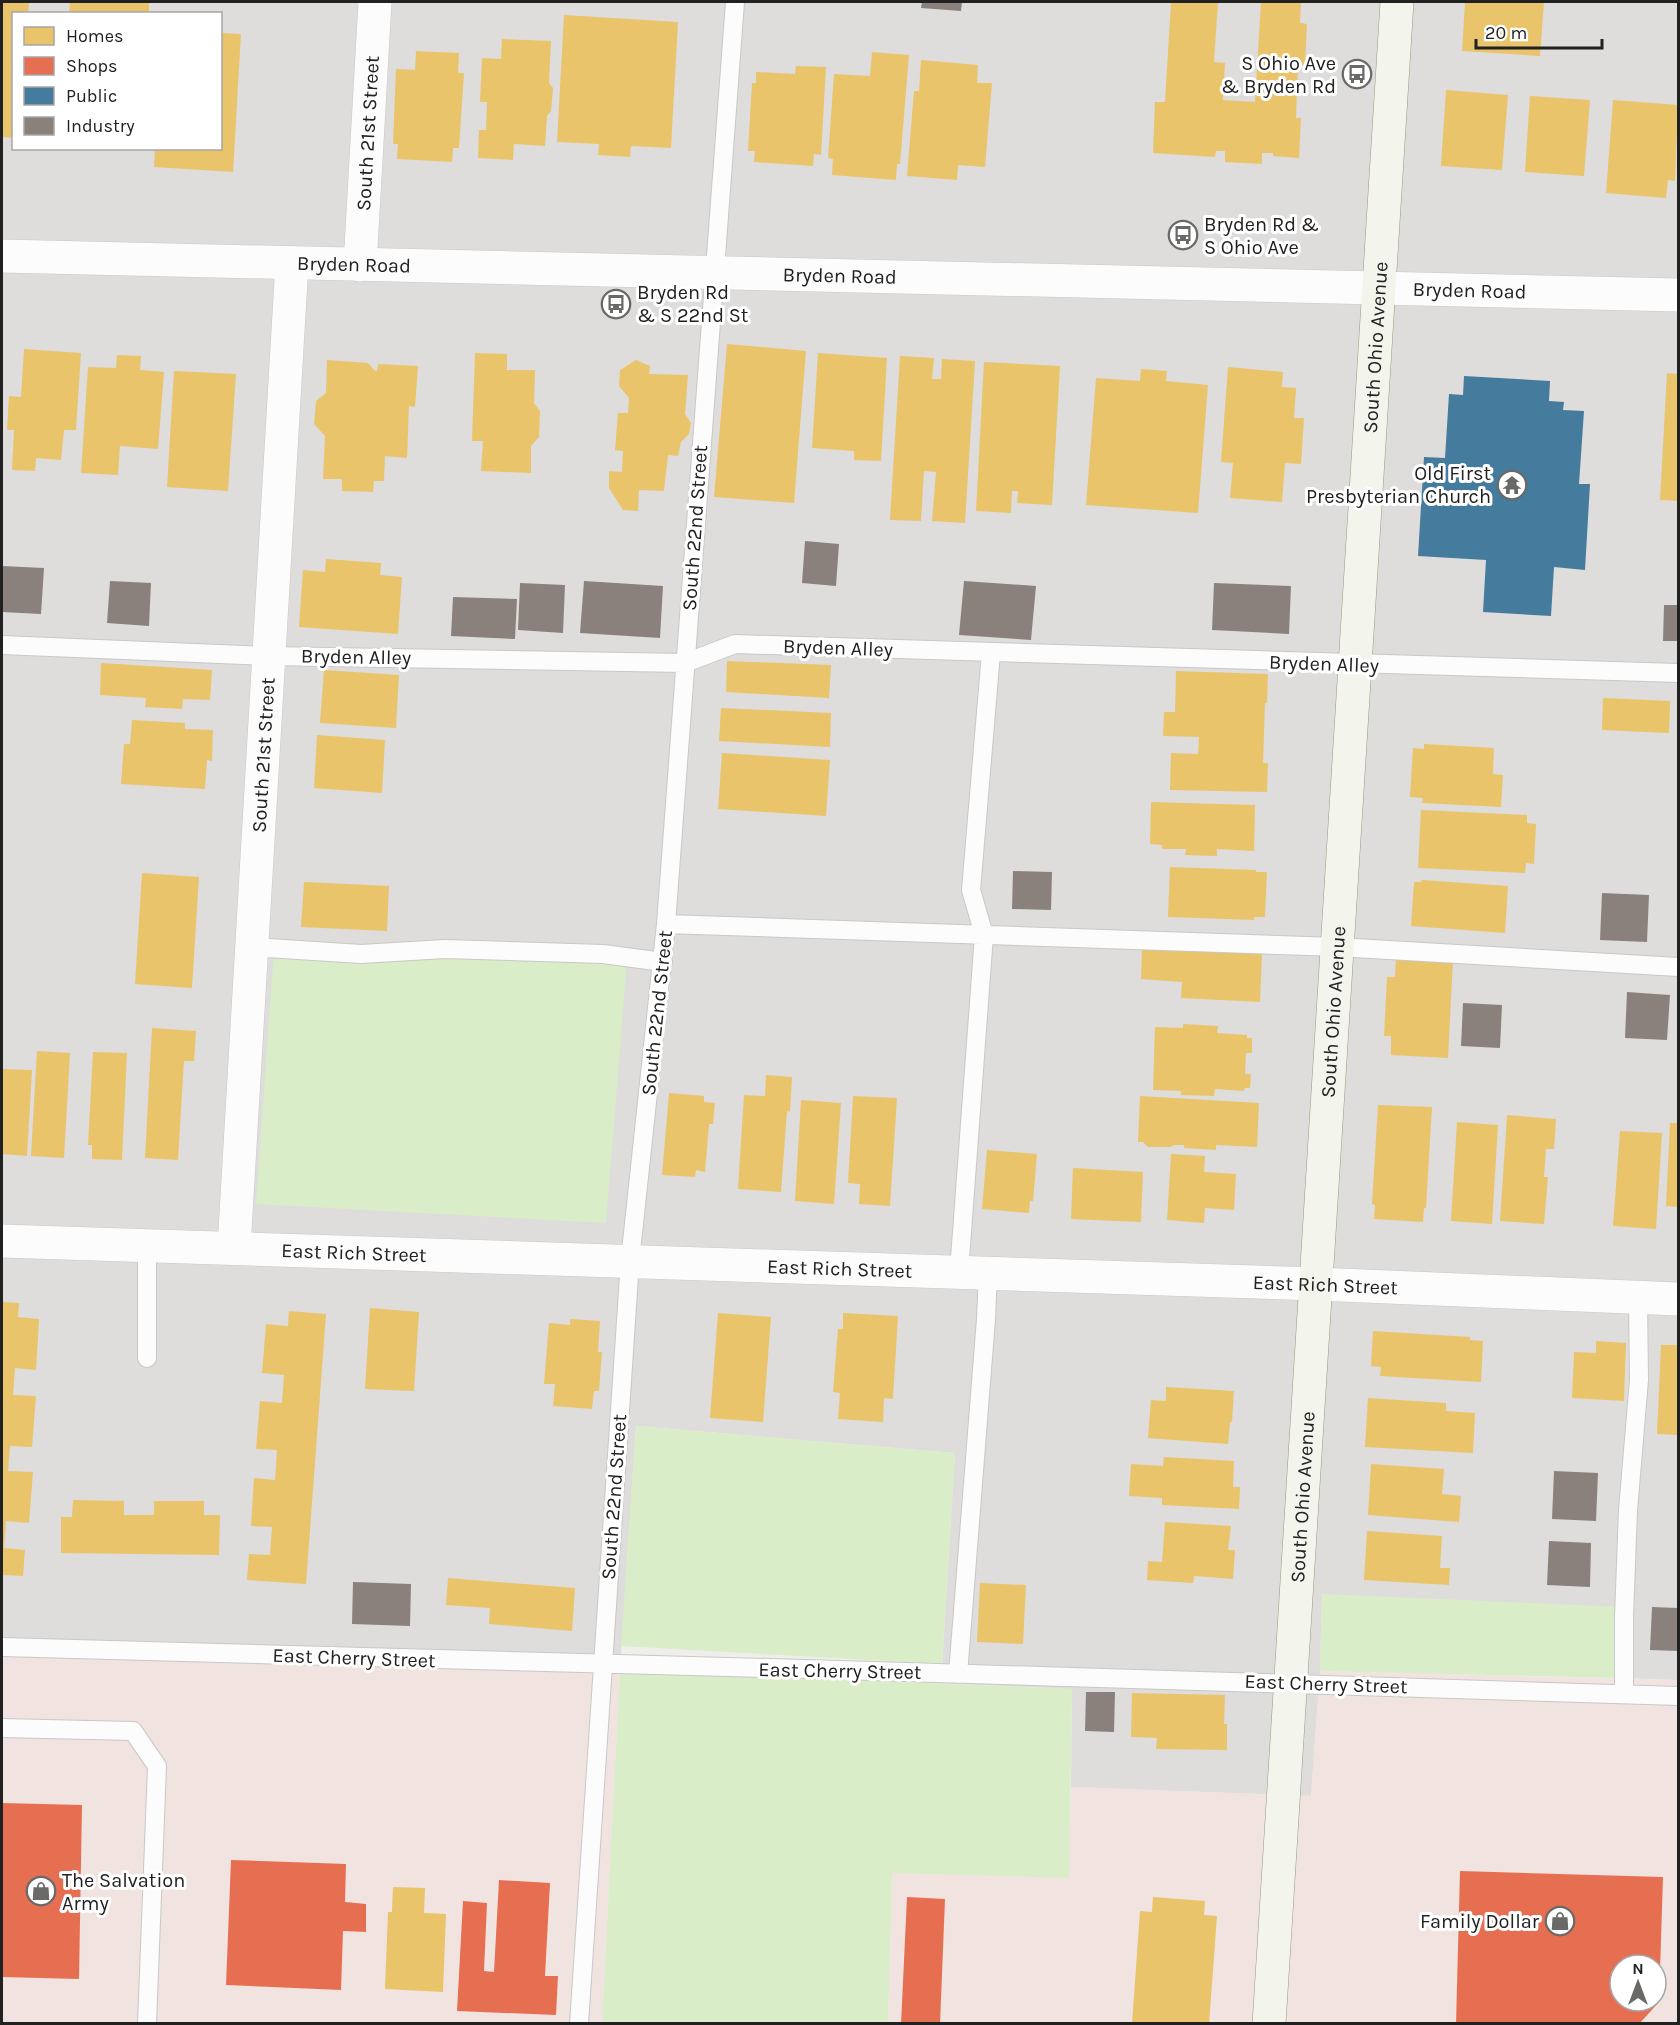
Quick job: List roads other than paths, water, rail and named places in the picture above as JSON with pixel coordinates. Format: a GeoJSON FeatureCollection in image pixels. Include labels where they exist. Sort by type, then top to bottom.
{"type":"FeatureCollection","features":[{"type":"Feature","properties":{"kind":"street","name":"South 21st Street"},"geometry":{"type":"LineString","coordinates":[[360,265],[375,2]]}},
{"type":"Feature","properties":{"kind":"street","name":"South Ohio Avenue"},"geometry":{"type":"LineString","coordinates":[[1269,2024],[1397,2]]}},
{"type":"Feature","properties":{"kind":"street","name":"Bryden Road"},"geometry":{"type":"LineString","coordinates":[[2,256],[1678,295]]}},
{"type":"Feature","properties":{"kind":"street","name":"South 21st Street"},"geometry":{"type":"LineString","coordinates":[[234,1248],[292,263]]}},
{"type":"Feature","properties":{"kind":"street","name":"East Rich Street"},"geometry":{"type":"LineString","coordinates":[[2,1241],[973,1272],[1678,1299]]}},
{"type":"Feature","properties":{"kind":"lane","name":"South 22nd Street"},"geometry":{"type":"LineString","coordinates":[[579,2024],[630,1261],[663,962],[735,2]]}},
{"type":"Feature","properties":{"kind":"lane","name":"Bryden Alley"},"geometry":{"type":"LineString","coordinates":[[2,645],[269,656],[685,663],[735,644],[1678,674]]}},
{"type":"Feature","properties":{"kind":"lane"},"geometry":{"type":"LineString","coordinates":[[958,1674],[986,1319],[973,1272],[984,935],[971,890],[991,653]]}},
{"type":"Feature","properties":{"kind":"lane"},"geometry":{"type":"LineString","coordinates":[[666,924],[1337,947],[1678,967]]}},
{"type":"Feature","properties":{"kind":"lane"},"geometry":{"type":"LineString","coordinates":[[252,947],[361,954],[445,949],[603,954],[663,962]]}},
{"type":"Feature","properties":{"kind":"lane"},"geometry":{"type":"LineString","coordinates":[[147,1245],[147,1358]]}},
{"type":"Feature","properties":{"kind":"lane"},"geometry":{"type":"LineString","coordinates":[[1624,1694],[1628,1510],[1639,1380],[1638,1297]]}},
{"type":"Feature","properties":{"kind":"lane","name":"East Cherry Street"},"geometry":{"type":"LineString","coordinates":[[2,1647],[1290,1682],[1678,1696]]}},
{"type":"Feature","properties":{"kind":"lane"},"geometry":{"type":"LineString","coordinates":[[2,1728],[133,1731],[157,1766],[147,2024]]}},
{"type":"Feature","properties":{"kind":"place","name":"S Ohio Ave & Bryden Rd"},"geometry":{"type":"Point","coordinates":[1357,74]}},
{"type":"Feature","properties":{"kind":"place","name":"Bryden Rd & S Ohio Ave"},"geometry":{"type":"Point","coordinates":[1183,235]}},
{"type":"Feature","properties":{"kind":"place","name":"Bryden Rd & S 22nd St"},"geometry":{"type":"Point","coordinates":[616,304]}},
{"type":"Feature","properties":{"kind":"place","name":"Old First Presbyterian Church"},"geometry":{"type":"Point","coordinates":[1512,485]}},
{"type":"Feature","properties":{"kind":"place","name":"The Salvation Army"},"geometry":{"type":"Point","coordinates":[41,1891]}},
{"type":"Feature","properties":{"kind":"place","name":"Family Dollar"},"geometry":{"type":"Point","coordinates":[1560,1921]}}]}
